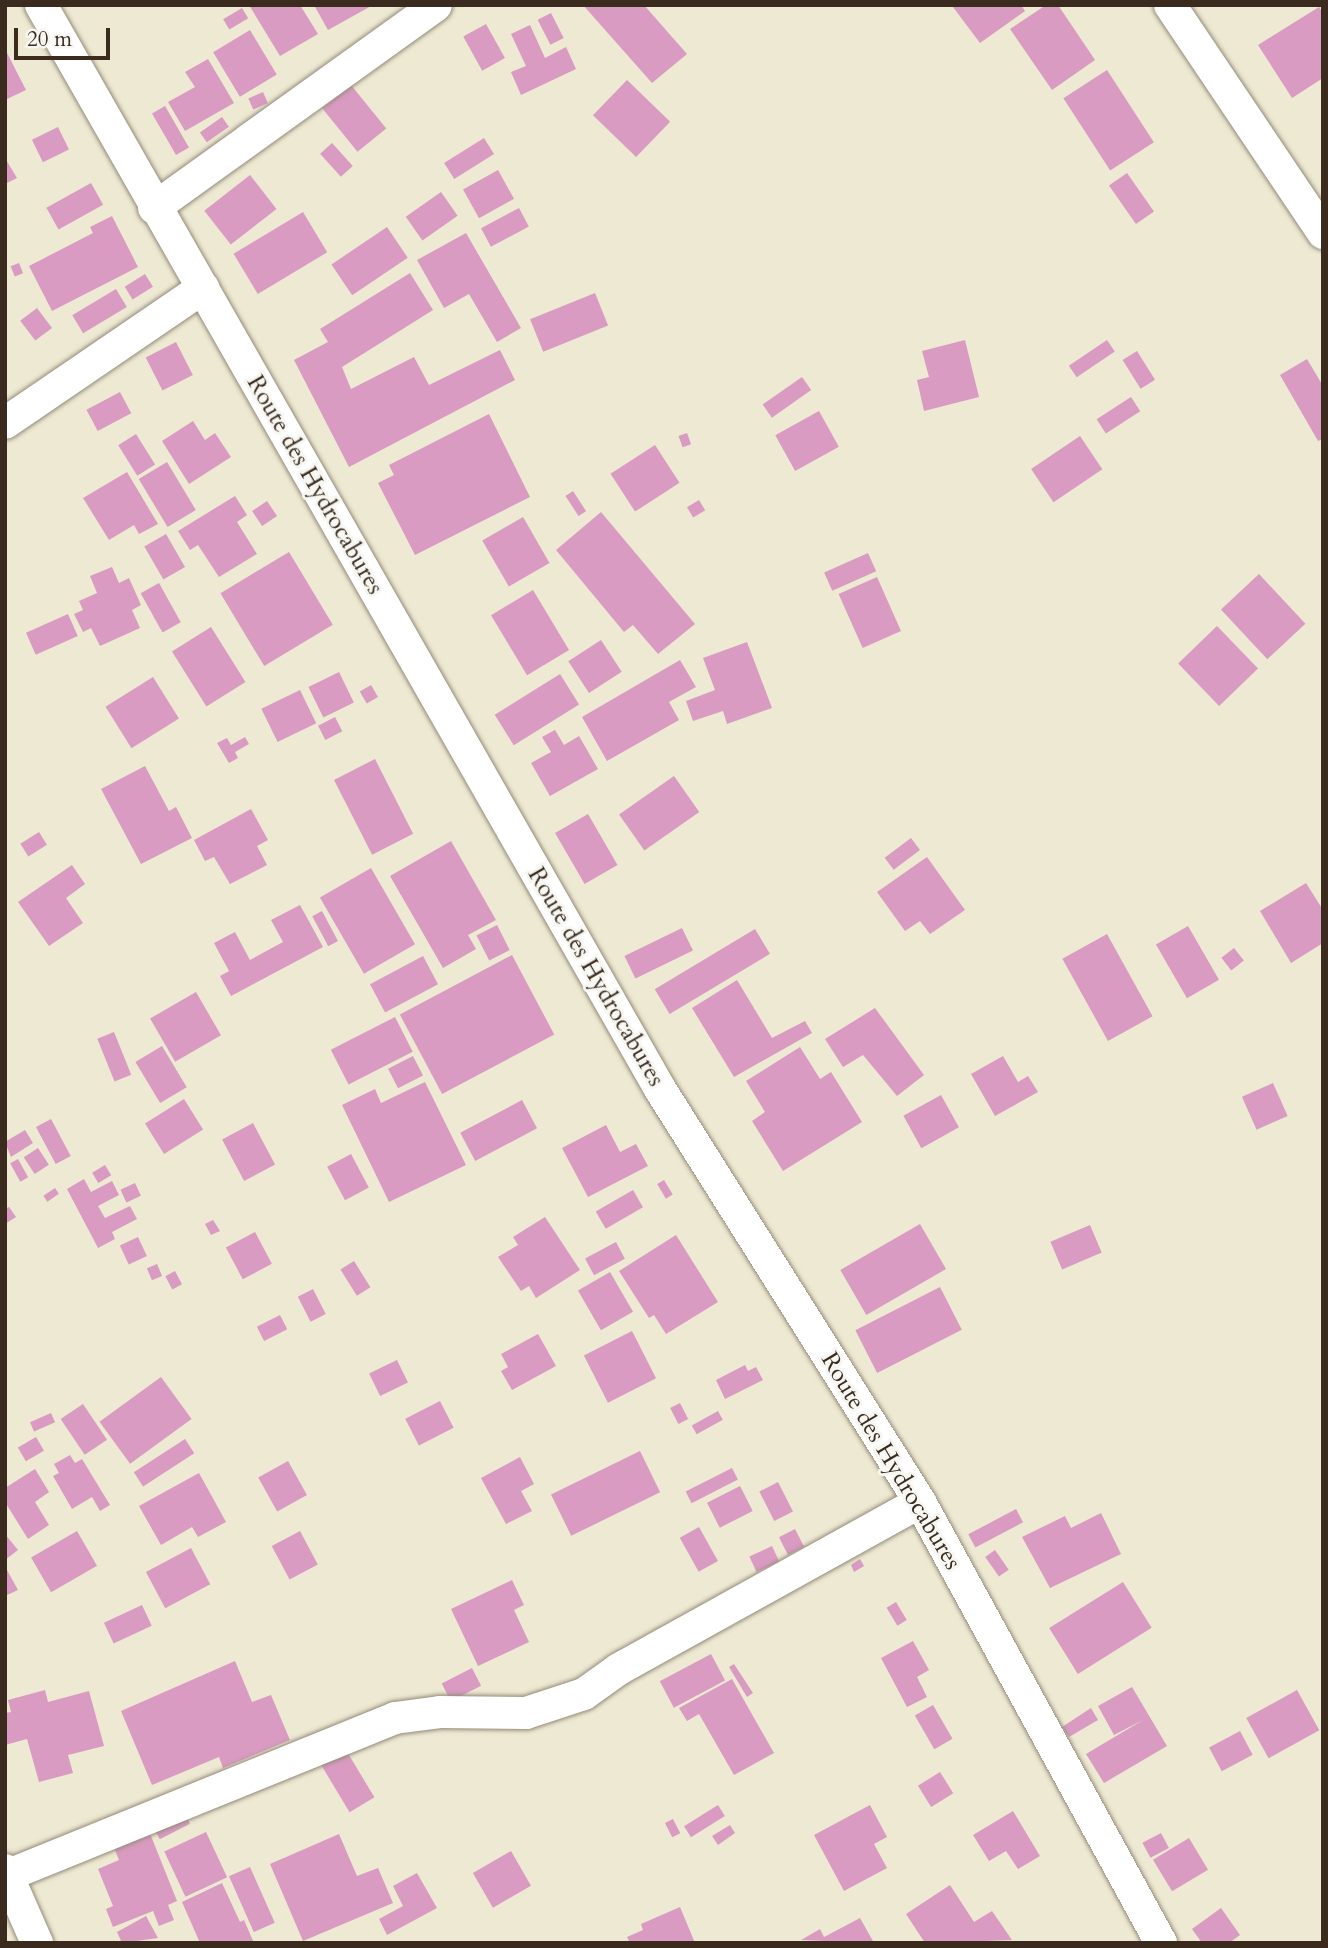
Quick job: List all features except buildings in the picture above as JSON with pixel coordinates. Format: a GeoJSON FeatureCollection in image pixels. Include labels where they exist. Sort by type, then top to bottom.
{"type":"FeatureCollection","features":[{"type":"Feature","properties":{"kind":"street","name":"Route des Hydrocabures"},"geometry":{"type":"LineString","coordinates":[[41,5],[154,208],[203,288],[660,1089],[920,1502],[1161,1943]]}},
{"type":"Feature","properties":{"kind":"street"},"geometry":{"type":"LineString","coordinates":[[154,208],[436,5]]}},
{"type":"Feature","properties":{"kind":"street"},"geometry":{"type":"LineString","coordinates":[[1170,5],[1323,233]]}},
{"type":"Feature","properties":{"kind":"street"},"geometry":{"type":"LineString","coordinates":[[5,423],[203,288]]}},
{"type":"Feature","properties":{"kind":"street"},"geometry":{"type":"LineString","coordinates":[[37,1943],[8,1872],[396,1717],[440,1712],[526,1713],[584,1694],[619,1669],[920,1502]]}}]}
